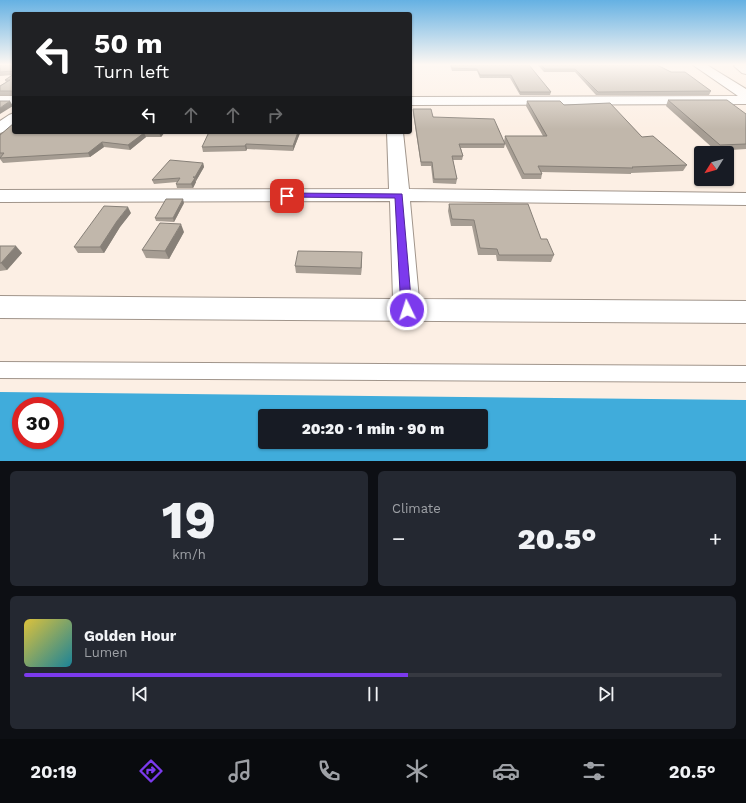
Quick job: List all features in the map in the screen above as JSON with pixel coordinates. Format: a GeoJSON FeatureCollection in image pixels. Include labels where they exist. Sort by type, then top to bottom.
{"type":"FeatureCollection","features":[{"type":"Feature","properties":{"kind":"street"},"geometry":{"type":"LineString","coordinates":[[733,87],[746,95]]}},
{"type":"Feature","properties":{"kind":"street"},"geometry":{"type":"LineString","coordinates":[[0,100],[12,100]]}},
{"type":"Feature","properties":{"kind":"street"},"geometry":{"type":"LineString","coordinates":[[412,101],[746,100]]}},
{"type":"Feature","properties":{"kind":"street"},"geometry":{"type":"LineString","coordinates":[[0,128],[12,119]]}},
{"type":"Feature","properties":{"kind":"street"},"geometry":{"type":"LineString","coordinates":[[395,134],[407,310]]}},
{"type":"Feature","properties":{"kind":"street"},"geometry":{"type":"LineString","coordinates":[[0,196],[399,195],[746,199]]}},
{"type":"Feature","properties":{"kind":"street"},"geometry":{"type":"LineString","coordinates":[[0,307],[746,312]]}},
{"type":"Feature","properties":{"kind":"lane"},"geometry":{"type":"LineString","coordinates":[[0,370],[746,374]]}},
{"type":"Feature","properties":{"kind":"water"},"geometry":{"type":"Polygon","coordinates":[[[0,392],[746,400],[746,461],[0,461],[0,392]]]}},
{"type":"Feature","properties":{"kind":"building"},"geometry":{"type":"Polygon","coordinates":[[[0,87],[12,87],[12,91],[0,91],[0,87]]]}},
{"type":"Feature","properties":{"kind":"building"},"geometry":{"type":"Polygon","coordinates":[[[517,87],[547,87],[551,92],[520,92],[517,87]]]}},
{"type":"Feature","properties":{"kind":"building"},"geometry":{"type":"Polygon","coordinates":[[[593,87],[705,87],[711,91],[598,92],[593,87]]]}},
{"type":"Feature","properties":{"kind":"building"},"geometry":{"type":"Polygon","coordinates":[[[668,100],[727,100],[746,114],[746,144],[720,145],[668,100]]]}},
{"type":"Feature","properties":{"kind":"building"},"geometry":{"type":"Polygon","coordinates":[[[0,101],[10,101],[0,108],[0,101]]]}},
{"type":"Feature","properties":{"kind":"building"},"geometry":{"type":"Polygon","coordinates":[[[527,101],[560,101],[564,105],[610,103],[642,137],[653,136],[687,165],[632,167],[633,168],[538,166],[542,174],[524,174],[505,136],[547,136],[527,101]]]}},
{"type":"Feature","properties":{"kind":"building"},"geometry":{"type":"Polygon","coordinates":[[[413,109],[431,109],[433,117],[494,119],[505,144],[459,144],[463,156],[452,156],[457,179],[434,179],[432,162],[421,162],[413,109]]]}},
{"type":"Feature","properties":{"kind":"building"},"geometry":{"type":"Polygon","coordinates":[[[12,125],[12,134],[143,134],[128,145],[102,142],[88,153],[0,158],[4,153],[0,153],[0,135],[12,125]]]}},
{"type":"Feature","properties":{"kind":"building"},"geometry":{"type":"Polygon","coordinates":[[[208,134],[297,134],[293,146],[246,144],[245,146],[202,147],[208,134]]]}},
{"type":"Feature","properties":{"kind":"building"},"geometry":{"type":"Polygon","coordinates":[[[170,160],[203,163],[195,177],[193,177],[195,178],[191,184],[176,184],[180,178],[152,180],[170,160]]]}},
{"type":"Feature","properties":{"kind":"building"},"geometry":{"type":"Polygon","coordinates":[[[166,199],[183,199],[173,218],[155,218],[166,199]]]}},
{"type":"Feature","properties":{"kind":"building"},"geometry":{"type":"Polygon","coordinates":[[[449,204],[528,204],[541,239],[547,239],[554,255],[499,255],[497,249],[480,248],[474,220],[452,219],[449,204]]]}},
{"type":"Feature","properties":{"kind":"building"},"geometry":{"type":"Polygon","coordinates":[[[104,206],[128,207],[100,247],[74,247],[104,206]]]}},
{"type":"Feature","properties":{"kind":"building"},"geometry":{"type":"Polygon","coordinates":[[[160,223],[181,224],[165,251],[142,250],[160,223]]]}},
{"type":"Feature","properties":{"kind":"building"},"geometry":{"type":"Polygon","coordinates":[[[0,246],[16,246],[1,263],[0,263],[0,246]]]}},
{"type":"Feature","properties":{"kind":"building"},"geometry":{"type":"Polygon","coordinates":[[[298,251],[362,252],[361,268],[295,266],[298,251]]]}},
{"type":"Feature","properties":{"kind":"route"},"geometry":{"type":"LineString","coordinates":[[287,196],[399,195],[407,310]]}}]}
